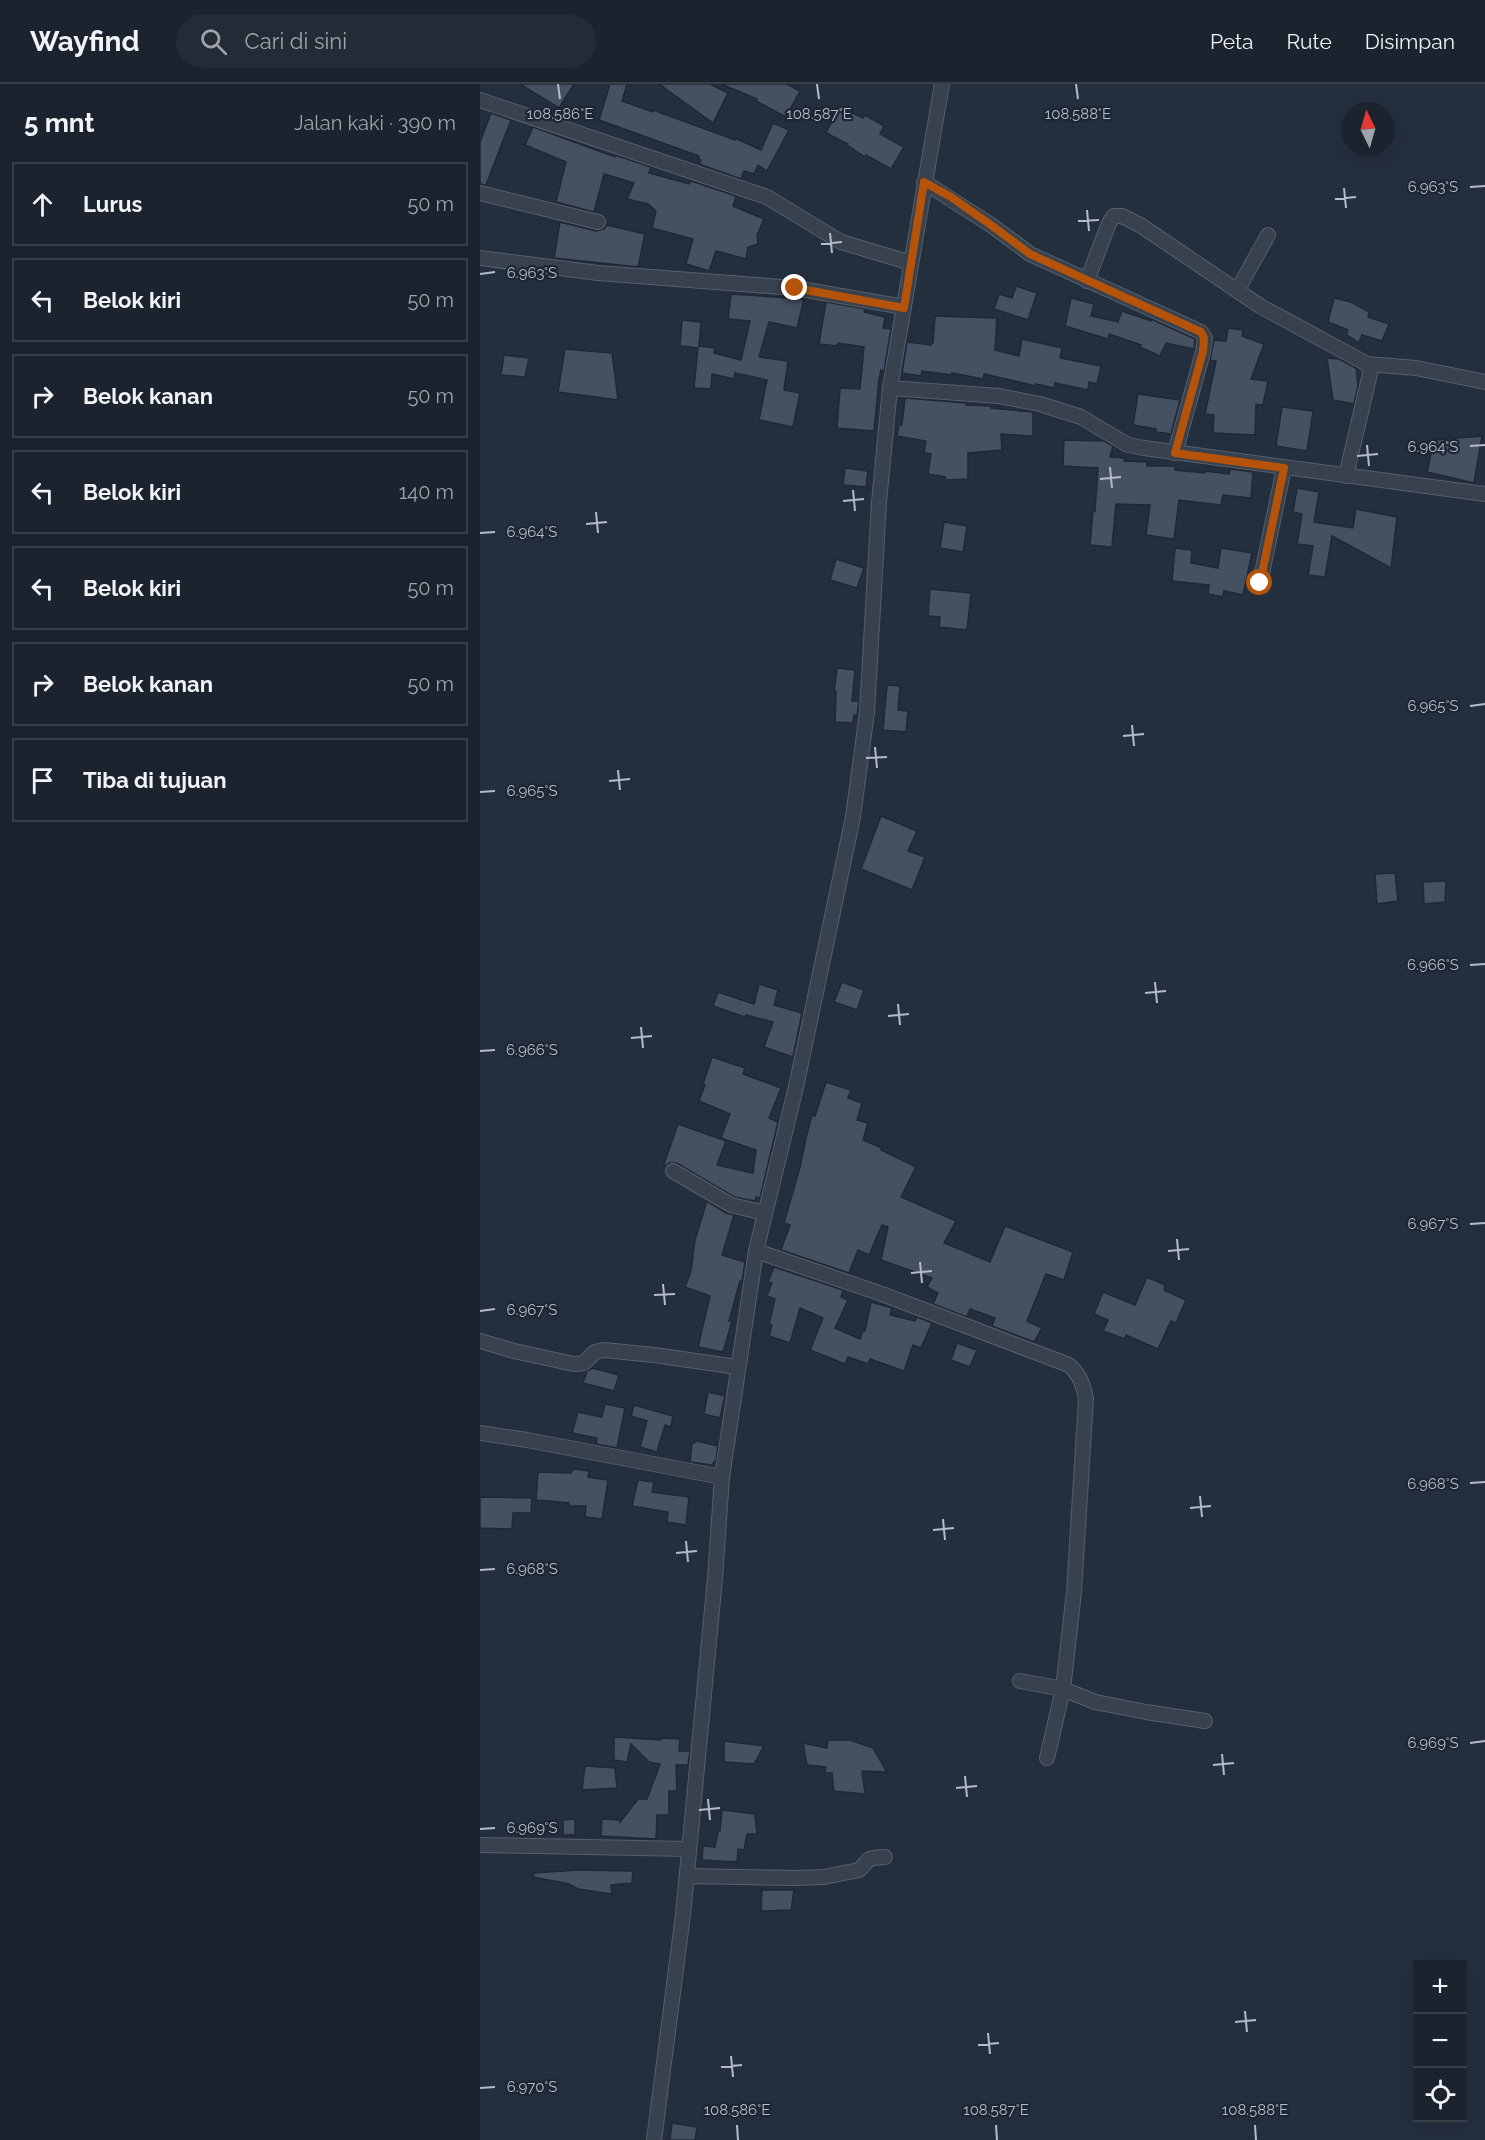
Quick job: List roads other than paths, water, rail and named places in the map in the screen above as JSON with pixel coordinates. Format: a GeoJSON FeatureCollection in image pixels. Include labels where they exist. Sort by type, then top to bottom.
{"type":"FeatureCollection","features":[{"type":"Feature","properties":{"kind":"street"},"geometry":{"type":"LineString","coordinates":[[654,2140],[687,1876],[715,1578],[722,1477],[737,1367],[756,1251],[796,1087],[853,817],[867,712],[879,502],[890,388],[942,84]]}},
{"type":"Feature","properties":{"kind":"street"},"geometry":{"type":"LineString","coordinates":[[480,100],[759,194],[785,207],[841,242],[911,263]]}},
{"type":"Feature","properties":{"kind":"street"},"geometry":{"type":"LineString","coordinates":[[924,182],[951,197],[1030,254],[1204,334],[1203,351],[1175,453]]}},
{"type":"Feature","properties":{"kind":"street"},"geometry":{"type":"LineString","coordinates":[[480,193],[598,222]]}},
{"type":"Feature","properties":{"kind":"street"},"geometry":{"type":"LineString","coordinates":[[1087,281],[1109,223],[1114,216],[1122,216],[1260,306],[1372,365],[1409,367],[1485,382]]}},
{"type":"Feature","properties":{"kind":"street"},"geometry":{"type":"LineString","coordinates":[[1237,291],[1268,235]]}},
{"type":"Feature","properties":{"kind":"street"},"geometry":{"type":"LineString","coordinates":[[480,258],[598,273],[795,288],[904,308]]}},
{"type":"Feature","properties":{"kind":"street"},"geometry":{"type":"LineString","coordinates":[[1346,476],[1372,365]]}},
{"type":"Feature","properties":{"kind":"street"},"geometry":{"type":"LineString","coordinates":[[890,388],[999,396],[1040,404],[1081,417],[1128,445],[1485,494]]}},
{"type":"Feature","properties":{"kind":"street"},"geometry":{"type":"LineString","coordinates":[[1260,583],[1284,468]]}},
{"type":"Feature","properties":{"kind":"street"},"geometry":{"type":"LineString","coordinates":[[673,1171],[731,1205],[765,1213]]}},
{"type":"Feature","properties":{"kind":"street"},"geometry":{"type":"LineString","coordinates":[[756,1251],[948,1319],[1069,1365],[1078,1373],[1083,1383],[1086,1399],[1074,1592],[1063,1689],[1047,1758]]}},
{"type":"Feature","properties":{"kind":"street"},"geometry":{"type":"LineString","coordinates":[[480,1341],[574,1364],[584,1363],[595,1352],[603,1350],[737,1367]]}},
{"type":"Feature","properties":{"kind":"street"},"geometry":{"type":"LineString","coordinates":[[480,1433],[722,1477]]}},
{"type":"Feature","properties":{"kind":"street"},"geometry":{"type":"LineString","coordinates":[[1020,1681],[1063,1689],[1095,1702],[1205,1721]]}},
{"type":"Feature","properties":{"kind":"street"},"geometry":{"type":"LineString","coordinates":[[480,1845],[689,1849]]}},
{"type":"Feature","properties":{"kind":"street"},"geometry":{"type":"LineString","coordinates":[[687,1876],[824,1877],[859,1870],[865,1860],[885,1857]]}}]}
